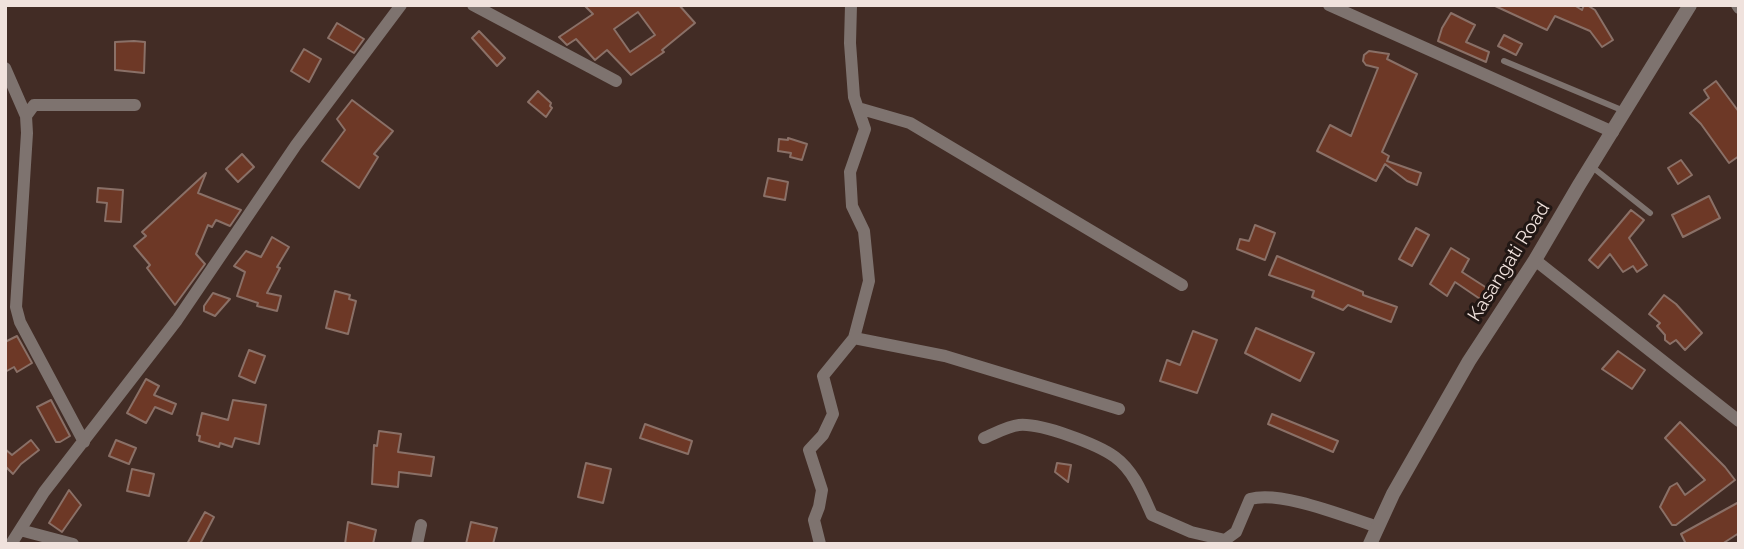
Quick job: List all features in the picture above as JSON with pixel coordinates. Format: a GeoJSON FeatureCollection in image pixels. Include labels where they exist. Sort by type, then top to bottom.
{"type":"FeatureCollection","features":[{"type":"Feature","properties":{"kind":"street"},"geometry":{"type":"LineString","coordinates":[[11,544],[44,492],[177,320],[296,145],[401,5]]}},
{"type":"Feature","properties":{"kind":"street"},"geometry":{"type":"LineString","coordinates":[[473,5],[616,81]]}},
{"type":"Feature","properties":{"kind":"street"},"geometry":{"type":"LineString","coordinates":[[820,544],[814,520],[819,508],[821,490],[809,450],[823,435],[833,414],[823,376],[854,338],[869,281],[864,231],[852,206],[850,172],[865,129],[855,97],[850,43],[851,5]]}},
{"type":"Feature","properties":{"kind":"street"},"geometry":{"type":"LineString","coordinates":[[1329,5],[1613,132]]}},
{"type":"Feature","properties":{"kind":"street","name":"Kasangati Road"},"geometry":{"type":"LineString","coordinates":[[1370,544],[1393,494],[1462,373],[1535,260],[1690,5]]}},
{"type":"Feature","properties":{"kind":"street"},"geometry":{"type":"LineString","coordinates":[[5,68],[26,116],[27,133],[16,307],[20,322],[83,442]]}},
{"type":"Feature","properties":{"kind":"street"},"geometry":{"type":"LineString","coordinates":[[26,116],[34,105],[135,105]]}},
{"type":"Feature","properties":{"kind":"street"},"geometry":{"type":"LineString","coordinates":[[858,108],[910,123],[1182,285]]}},
{"type":"Feature","properties":{"kind":"street"},"geometry":{"type":"LineString","coordinates":[[1535,260],[1739,421]]}},
{"type":"Feature","properties":{"kind":"street"},"geometry":{"type":"LineString","coordinates":[[854,338],[945,356],[1119,409]]}},
{"type":"Feature","properties":{"kind":"street"},"geometry":{"type":"LineString","coordinates":[[984,438],[1018,425],[1059,432],[1115,457],[1137,482],[1152,516],[1225,540],[1236,532],[1250,499],[1264,495],[1378,527]]}},
{"type":"Feature","properties":{"kind":"street"},"geometry":{"type":"LineString","coordinates":[[417,544],[421,526]]}},
{"type":"Feature","properties":{"kind":"street"},"geometry":{"type":"LineString","coordinates":[[20,530],[73,544]]}},
{"type":"Feature","properties":{"kind":"lane"},"geometry":{"type":"LineString","coordinates":[[1504,61],[1626,112]]}},
{"type":"Feature","properties":{"kind":"lane"},"geometry":{"type":"LineString","coordinates":[[1591,166],[1650,213]]}},
{"type":"Feature","properties":{"kind":"building"},"geometry":{"type":"Polygon","coordinates":[[[584,5],[679,5],[695,23],[662,50],[664,52],[631,75],[607,50],[595,60],[576,39],[567,45],[559,37],[593,14],[584,5]],[[638,12],[614,29],[630,52],[655,35],[638,12]]]}},
{"type":"Feature","properties":{"kind":"building"},"geometry":{"type":"Polygon","coordinates":[[[1493,5],[1574,5],[1582,10],[1584,5],[1587,5],[1595,10],[1613,40],[1602,47],[1590,31],[1555,16],[1547,30],[1493,5]]]}},
{"type":"Feature","properties":{"kind":"building"},"geometry":{"type":"Polygon","coordinates":[[[1451,13],[1475,25],[1466,42],[1489,52],[1486,62],[1438,41],[1451,13]]]}},
{"type":"Feature","properties":{"kind":"building"},"geometry":{"type":"Polygon","coordinates":[[[337,23],[364,39],[354,53],[328,38],[337,23]]]}},
{"type":"Feature","properties":{"kind":"building"},"geometry":{"type":"Polygon","coordinates":[[[479,31],[505,58],[497,66],[472,38],[479,31]]]}},
{"type":"Feature","properties":{"kind":"building"},"geometry":{"type":"Polygon","coordinates":[[[1504,35],[1522,44],[1516,55],[1498,46],[1504,35]]]}},
{"type":"Feature","properties":{"kind":"building"},"geometry":{"type":"Polygon","coordinates":[[[115,42],[145,42],[144,73],[115,70],[115,42]]]}},
{"type":"Feature","properties":{"kind":"building"},"geometry":{"type":"Polygon","coordinates":[[[304,49],[321,59],[309,82],[291,71],[304,49]]]}},
{"type":"Feature","properties":{"kind":"building"},"geometry":{"type":"Polygon","coordinates":[[[1369,51],[1389,54],[1387,59],[1417,74],[1382,152],[1389,156],[1387,161],[1421,173],[1417,185],[1407,181],[1385,164],[1376,181],[1317,151],[1330,125],[1351,136],[1378,68],[1366,65],[1363,61],[1364,55],[1369,51]]]}},
{"type":"Feature","properties":{"kind":"building"},"geometry":{"type":"Polygon","coordinates":[[[1716,81],[1739,112],[1739,156],[1729,163],[1690,113],[1709,98],[1704,90],[1716,81]]]}},
{"type":"Feature","properties":{"kind":"building"},"geometry":{"type":"Polygon","coordinates":[[[538,91],[551,103],[552,108],[546,117],[528,102],[538,91]]]}},
{"type":"Feature","properties":{"kind":"building"},"geometry":{"type":"Polygon","coordinates":[[[352,100],[393,131],[374,154],[378,157],[359,188],[322,161],[345,130],[337,119],[352,100]]]}},
{"type":"Feature","properties":{"kind":"building"},"geometry":{"type":"Polygon","coordinates":[[[788,138],[807,144],[802,160],[790,157],[791,153],[778,151],[779,139],[788,138]]]}},
{"type":"Feature","properties":{"kind":"building"},"geometry":{"type":"Polygon","coordinates":[[[242,154],[254,167],[238,182],[226,169],[242,154]]]}},
{"type":"Feature","properties":{"kind":"building"},"geometry":{"type":"Polygon","coordinates":[[[1681,160],[1692,175],[1678,184],[1668,168],[1681,160]]]}},
{"type":"Feature","properties":{"kind":"building"},"geometry":{"type":"Polygon","coordinates":[[[206,173],[198,193],[241,210],[230,226],[216,220],[212,227],[208,225],[196,254],[205,264],[175,305],[147,268],[150,265],[134,246],[146,236],[142,232],[206,173]]]}},
{"type":"Feature","properties":{"kind":"building"},"geometry":{"type":"Polygon","coordinates":[[[768,178],[788,182],[785,200],[764,196],[768,178]]]}},
{"type":"Feature","properties":{"kind":"building"},"geometry":{"type":"Polygon","coordinates":[[[98,188],[123,190],[121,222],[105,221],[107,203],[97,202],[98,188]]]}},
{"type":"Feature","properties":{"kind":"building"},"geometry":{"type":"Polygon","coordinates":[[[1709,196],[1720,218],[1683,237],[1672,215],[1709,196]]]}},
{"type":"Feature","properties":{"kind":"building"},"geometry":{"type":"Polygon","coordinates":[[[1631,210],[1644,220],[1629,238],[1647,265],[1637,272],[1633,266],[1623,272],[1610,254],[1598,268],[1589,260],[1631,210]]]}},
{"type":"Feature","properties":{"kind":"building"},"geometry":{"type":"Polygon","coordinates":[[[1255,225],[1275,233],[1265,260],[1237,249],[1240,239],[1249,241],[1255,225]]]}},
{"type":"Feature","properties":{"kind":"building"},"geometry":{"type":"Polygon","coordinates":[[[1416,228],[1429,235],[1412,266],[1399,259],[1416,228]]]}},
{"type":"Feature","properties":{"kind":"building"},"geometry":{"type":"Polygon","coordinates":[[[272,237],[289,247],[277,267],[280,268],[267,293],[281,296],[277,311],[257,306],[258,303],[237,296],[245,272],[234,266],[246,251],[261,257],[272,237]]]}},
{"type":"Feature","properties":{"kind":"building"},"geometry":{"type":"Polygon","coordinates":[[[1451,248],[1469,259],[1462,272],[1490,290],[1483,301],[1455,282],[1447,296],[1430,284],[1451,248]]]}},
{"type":"Feature","properties":{"kind":"building"},"geometry":{"type":"Polygon","coordinates":[[[1277,256],[1363,292],[1363,295],[1397,307],[1391,322],[1348,305],[1343,310],[1312,297],[1314,291],[1269,275],[1277,256]]]}},
{"type":"Feature","properties":{"kind":"building"},"geometry":{"type":"Polygon","coordinates":[[[335,291],[350,295],[349,299],[356,301],[348,334],[326,328],[335,291]]]}},
{"type":"Feature","properties":{"kind":"building"},"geometry":{"type":"Polygon","coordinates":[[[213,293],[230,299],[215,316],[204,311],[204,306],[213,293]]]}},
{"type":"Feature","properties":{"kind":"building"},"geometry":{"type":"Polygon","coordinates":[[[1664,295],[1676,304],[1702,333],[1685,350],[1676,340],[1670,344],[1665,340],[1665,335],[1657,326],[1660,323],[1649,314],[1664,295]]]}},
{"type":"Feature","properties":{"kind":"building"},"geometry":{"type":"Polygon","coordinates":[[[1256,328],[1314,353],[1300,381],[1245,353],[1256,328]]]}},
{"type":"Feature","properties":{"kind":"building"},"geometry":{"type":"Polygon","coordinates":[[[1193,331],[1217,340],[1197,393],[1160,381],[1167,360],[1180,365],[1193,331]]]}},
{"type":"Feature","properties":{"kind":"building"},"geometry":{"type":"Polygon","coordinates":[[[17,336],[32,363],[17,372],[14,367],[5,372],[5,342],[17,336]]]}},
{"type":"Feature","properties":{"kind":"building"},"geometry":{"type":"Polygon","coordinates":[[[249,350],[265,356],[255,383],[239,376],[249,350]]]}},
{"type":"Feature","properties":{"kind":"building"},"geometry":{"type":"Polygon","coordinates":[[[1618,351],[1645,370],[1632,389],[1602,369],[1618,351]]]}},
{"type":"Feature","properties":{"kind":"building"},"geometry":{"type":"Polygon","coordinates":[[[146,379],[159,386],[154,395],[176,404],[172,414],[155,407],[146,423],[127,413],[146,379]]]}},
{"type":"Feature","properties":{"kind":"building"},"geometry":{"type":"Polygon","coordinates":[[[51,400],[70,436],[60,442],[56,442],[37,407],[51,400]]]}},
{"type":"Feature","properties":{"kind":"building"},"geometry":{"type":"Polygon","coordinates":[[[233,400],[266,405],[259,444],[235,438],[232,447],[220,443],[219,447],[199,441],[200,436],[197,435],[202,413],[228,420],[233,400]]]}},
{"type":"Feature","properties":{"kind":"building"},"geometry":{"type":"Polygon","coordinates":[[[1272,414],[1338,441],[1333,452],[1268,424],[1272,414]]]}},
{"type":"Feature","properties":{"kind":"building"},"geometry":{"type":"Polygon","coordinates":[[[1680,422],[1735,480],[1676,525],[1672,525],[1660,507],[1670,487],[1677,483],[1685,495],[1705,480],[1665,438],[1680,422]]]}},
{"type":"Feature","properties":{"kind":"building"},"geometry":{"type":"Polygon","coordinates":[[[645,424],[692,441],[688,454],[640,438],[645,424]]]}},
{"type":"Feature","properties":{"kind":"building"},"geometry":{"type":"Polygon","coordinates":[[[379,431],[401,434],[398,452],[434,457],[431,476],[399,472],[398,487],[372,484],[374,445],[377,446],[379,431]]]}},
{"type":"Feature","properties":{"kind":"building"},"geometry":{"type":"Polygon","coordinates":[[[31,440],[39,450],[13,474],[5,466],[5,449],[12,455],[31,440]]]}},
{"type":"Feature","properties":{"kind":"building"},"geometry":{"type":"Polygon","coordinates":[[[116,440],[136,448],[129,464],[109,456],[116,440]]]}},
{"type":"Feature","properties":{"kind":"building"},"geometry":{"type":"Polygon","coordinates":[[[586,463],[611,469],[603,503],[578,497],[586,463]]]}},
{"type":"Feature","properties":{"kind":"building"},"geometry":{"type":"Polygon","coordinates":[[[1057,463],[1071,465],[1068,482],[1055,472],[1057,463]]]}},
{"type":"Feature","properties":{"kind":"building"},"geometry":{"type":"Polygon","coordinates":[[[132,469],[154,474],[149,496],[127,491],[132,469]]]}},
{"type":"Feature","properties":{"kind":"building"},"geometry":{"type":"Polygon","coordinates":[[[69,490],[81,505],[62,532],[49,523],[69,490]]]}},
{"type":"Feature","properties":{"kind":"building"},"geometry":{"type":"Polygon","coordinates":[[[1739,502],[1739,533],[1722,544],[1686,544],[1681,534],[1739,502]]]}},
{"type":"Feature","properties":{"kind":"building"},"geometry":{"type":"Polygon","coordinates":[[[205,512],[214,517],[200,544],[187,544],[205,512]]]}},
{"type":"Feature","properties":{"kind":"building"},"geometry":{"type":"Polygon","coordinates":[[[348,522],[376,530],[373,544],[345,544],[348,522]]]}},
{"type":"Feature","properties":{"kind":"building"},"geometry":{"type":"Polygon","coordinates":[[[471,522],[497,528],[493,544],[466,544],[471,522]]]}}]}
